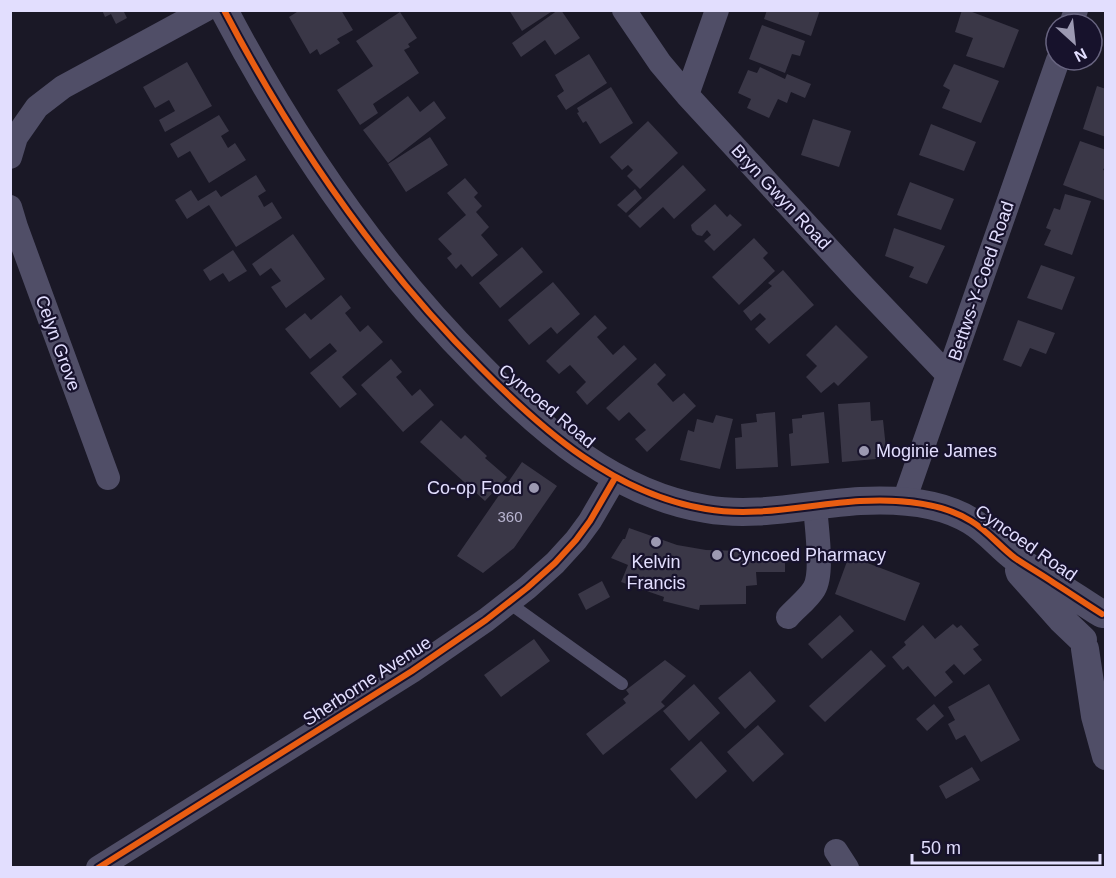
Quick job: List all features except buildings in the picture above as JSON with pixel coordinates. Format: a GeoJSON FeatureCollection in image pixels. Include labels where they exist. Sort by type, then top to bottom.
{"type":"FeatureCollection","features":[{"type":"Feature","properties":{"kind":"street"},"geometry":{"type":"LineString","coordinates":[[10,157],[16,137],[37,107],[63,87],[205,10]]}},
{"type":"Feature","properties":{"kind":"street","name":"Cyncoed Road"},"geometry":{"type":"LineString","coordinates":[[224,10],[264,84],[324,180],[398,279],[459,346],[521,408],[559,439],[615,478],[672,501],[704,509],[726,511],[765,511],[858,501],[904,501],[927,505],[970,520],[1014,557],[1104,614]]}},
{"type":"Feature","properties":{"kind":"street","name":"Bryn Gwyn Road"},"geometry":{"type":"LineString","coordinates":[[624,10],[660,63],[687,95],[948,375]]}},
{"type":"Feature","properties":{"kind":"street"},"geometry":{"type":"LineString","coordinates":[[687,95],[717,10]]}},
{"type":"Feature","properties":{"kind":"street","name":"Bettws-Y-Coed Road"},"geometry":{"type":"LineString","coordinates":[[904,501],[1054,72]]}},
{"type":"Feature","properties":{"kind":"street","name":"Celyn Grove"},"geometry":{"type":"LineString","coordinates":[[10,207],[108,477]]}},
{"type":"Feature","properties":{"kind":"street","name":"Sherborne Avenue"},"geometry":{"type":"LineString","coordinates":[[98,867],[412,671],[509,603],[555,563],[576,540],[615,478]]}},
{"type":"Feature","properties":{"kind":"street"},"geometry":{"type":"LineString","coordinates":[[788,617],[814,591],[818,582],[816,505]]}},
{"type":"Feature","properties":{"kind":"street","name":"Cyncoed Road"},"geometry":{"type":"LineString","coordinates":[[1014,557],[1020,573],[1091,651]]}},
{"type":"Feature","properties":{"kind":"street"},"geometry":{"type":"LineString","coordinates":[[1104,614],[1088,623],[1084,631],[1091,651],[1095,716],[1106,756]]}},
{"type":"Feature","properties":{"kind":"lane"},"geometry":{"type":"LineString","coordinates":[[509,603],[622,684]]}},
{"type":"Feature","properties":{"kind":"cycle path"},"geometry":{"type":"LineString","coordinates":[[224,10],[278,107],[308,154],[339,199],[406,286],[505,392],[555,436],[583,456],[641,490],[706,509],[744,512],[888,500],[932,505],[959,514],[977,525],[1015,558],[1102,614]]}},
{"type":"Feature","properties":{"kind":"cycle path"},"geometry":{"type":"LineString","coordinates":[[98,868],[412,671],[486,620],[527,588],[576,540],[615,478]]}},
{"type":"Feature","properties":{"kind":"place","name":"Moginie James"},"geometry":{"type":"Point","coordinates":[864,451]}},
{"type":"Feature","properties":{"kind":"place","name":"Co-op Food"},"geometry":{"type":"Point","coordinates":[534,488]}},
{"type":"Feature","properties":{"kind":"place","name":"Kelvin Francis"},"geometry":{"type":"Point","coordinates":[656,542]}},
{"type":"Feature","properties":{"kind":"place","name":"Cyncoed Pharmacy"},"geometry":{"type":"Point","coordinates":[717,555]}}]}
